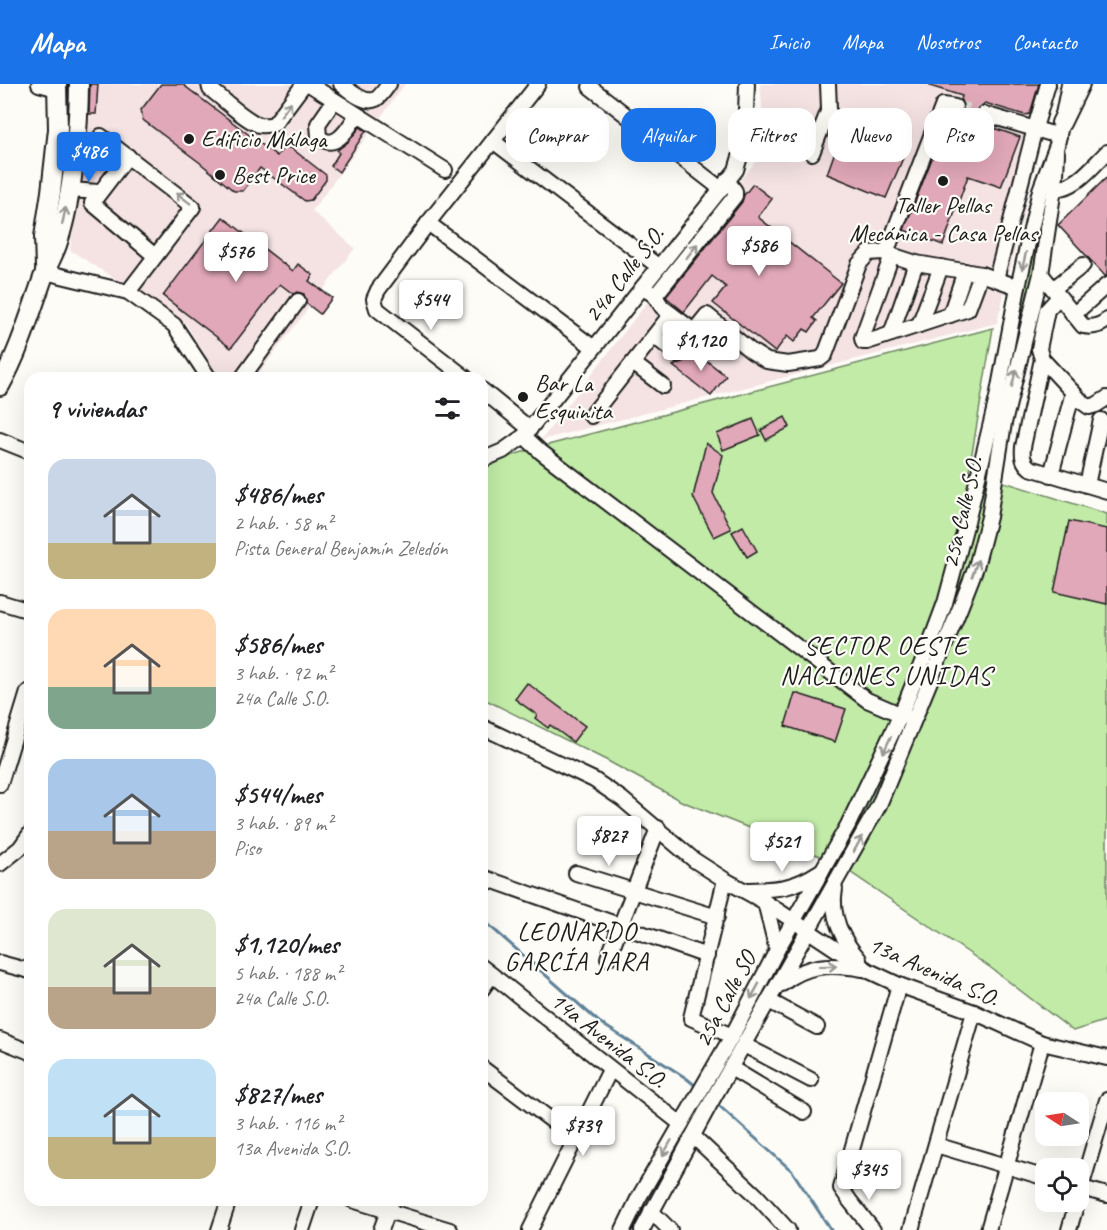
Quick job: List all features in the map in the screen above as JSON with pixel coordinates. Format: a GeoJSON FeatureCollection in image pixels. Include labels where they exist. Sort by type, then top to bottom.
{"type":"FeatureCollection","features":[{"type":"Feature","properties":{"kind":"main road"},"geometry":{"type":"LineString","coordinates":[[0,386],[6,358],[29,322],[45,272],[58,242],[70,190],[79,84]]}},
{"type":"Feature","properties":{"kind":"main road"},"geometry":{"type":"LineString","coordinates":[[1059,135],[1074,92],[1080,84]]}},
{"type":"Feature","properties":{"kind":"main road"},"geometry":{"type":"LineString","coordinates":[[45,272],[44,237],[57,139],[57,86]]}},
{"type":"Feature","properties":{"kind":"street"},"geometry":{"type":"LineString","coordinates":[[39,84],[57,86]]}},
{"type":"Feature","properties":{"kind":"street"},"geometry":{"type":"LineString","coordinates":[[209,84],[210,89],[263,126],[274,124],[304,84]]}},
{"type":"Feature","properties":{"kind":"street"},"geometry":{"type":"LineString","coordinates":[[309,84],[445,170]]}},
{"type":"Feature","properties":{"kind":"street"},"geometry":{"type":"LineString","coordinates":[[341,84],[368,100],[376,99],[389,84]]}},
{"type":"Feature","properties":{"kind":"street"},"geometry":{"type":"LineString","coordinates":[[458,372],[377,309],[374,299],[378,290],[428,223],[538,84]]}},
{"type":"Feature","properties":{"kind":"street","name":"24a Calle S.O."},"geometry":{"type":"LineString","coordinates":[[488,457],[503,451],[527,432],[736,170],[746,140],[747,84]]}},
{"type":"Feature","properties":{"kind":"street"},"geometry":{"type":"LineString","coordinates":[[816,143],[830,109],[828,84]]}},
{"type":"Feature","properties":{"kind":"street"},"geometry":{"type":"LineString","coordinates":[[996,279],[1048,84]]}},
{"type":"Feature","properties":{"kind":"street","name":"25a Calle S.O."},"geometry":{"type":"LineString","coordinates":[[809,932],[879,805],[960,608],[984,540],[1009,400],[1041,274],[1054,189],[1059,135],[1069,84]]}},
{"type":"Feature","properties":{"kind":"street"},"geometry":{"type":"LineString","coordinates":[[593,85],[735,190],[735,196],[655,296]]}},
{"type":"Feature","properties":{"kind":"street"},"geometry":{"type":"LineString","coordinates":[[334,101],[318,124],[320,137],[324,142],[341,137],[357,115]]}},
{"type":"Feature","properties":{"kind":"street"},"geometry":{"type":"LineString","coordinates":[[956,106],[943,105],[889,254],[861,338],[863,342],[970,307],[981,274]]}},
{"type":"Feature","properties":{"kind":"street"},"geometry":{"type":"LineString","coordinates":[[994,117],[1059,135]]}},
{"type":"Feature","properties":{"kind":"street","name":"25a Calle S.O."},"geometry":{"type":"LineString","coordinates":[[793,921],[848,825],[902,714],[945,603],[991,421],[1040,190],[1059,135]]}},
{"type":"Feature","properties":{"kind":"street"},"geometry":{"type":"LineString","coordinates":[[101,136],[193,207],[128,292]]}},
{"type":"Feature","properties":{"kind":"street"},"geometry":{"type":"LineString","coordinates":[[493,141],[659,267]]}},
{"type":"Feature","properties":{"kind":"street"},"geometry":{"type":"LineString","coordinates":[[1054,189],[1063,189],[1074,184],[1107,152]]}},
{"type":"Feature","properties":{"kind":"street"},"geometry":{"type":"LineString","coordinates":[[128,156],[92,203],[155,256]]}},
{"type":"Feature","properties":{"kind":"street"},"geometry":{"type":"LineString","coordinates":[[70,190],[99,192]]}},
{"type":"Feature","properties":{"kind":"street"},"geometry":{"type":"LineString","coordinates":[[428,223],[594,348]]}},
{"type":"Feature","properties":{"kind":"street"},"geometry":{"type":"LineString","coordinates":[[643,287],[655,296],[662,307],[694,331],[707,315],[767,361],[788,364],[820,359],[825,355],[859,264],[869,253],[889,254],[916,263],[981,274],[1018,287]]}},
{"type":"Feature","properties":{"kind":"street"},"geometry":{"type":"LineString","coordinates":[[891,334],[916,263]]}},
{"type":"Feature","properties":{"kind":"street"},"geometry":{"type":"LineString","coordinates":[[1083,265],[1056,293],[1047,310],[1039,349],[1042,359],[1104,423],[1087,485]]}},
{"type":"Feature","properties":{"kind":"street"},"geometry":{"type":"LineString","coordinates":[[919,325],[941,267]]}},
{"type":"Feature","properties":{"kind":"street"},"geometry":{"type":"LineString","coordinates":[[45,272],[128,292],[174,325],[205,372]]}},
{"type":"Feature","properties":{"kind":"street"},"geometry":{"type":"LineString","coordinates":[[950,315],[965,272]]}},
{"type":"Feature","properties":{"kind":"street"},"geometry":{"type":"LineString","coordinates":[[1041,274],[1083,326],[1102,325],[1107,320]]}},
{"type":"Feature","properties":{"kind":"street"},"geometry":{"type":"LineString","coordinates":[[1073,315],[1107,285]]}},
{"type":"Feature","properties":{"kind":"street"},"geometry":{"type":"LineString","coordinates":[[246,372],[298,301]]}},
{"type":"Feature","properties":{"kind":"street"},"geometry":{"type":"LineString","coordinates":[[591,416],[671,314]]}},
{"type":"Feature","properties":{"kind":"street"},"geometry":{"type":"LineString","coordinates":[[654,336],[678,354]]}},
{"type":"Feature","properties":{"kind":"street"},"geometry":{"type":"LineString","coordinates":[[1042,359],[1022,456],[1024,463],[1030,468],[1107,491]]}},
{"type":"Feature","properties":{"kind":"street"},"geometry":{"type":"LineString","coordinates":[[633,363],[663,386]]}},
{"type":"Feature","properties":{"kind":"street"},"geometry":{"type":"LineString","coordinates":[[1051,475],[1073,392]]}},
{"type":"Feature","properties":{"kind":"street"},"geometry":{"type":"LineString","coordinates":[[488,396],[527,432],[541,452],[802,652],[867,700],[915,721]]}},
{"type":"Feature","properties":{"kind":"street"},"geometry":{"type":"LineString","coordinates":[[1089,407],[1107,398]]}},
{"type":"Feature","properties":{"kind":"street"},"geometry":{"type":"LineString","coordinates":[[0,440],[24,450]]}},
{"type":"Feature","properties":{"kind":"street"},"geometry":{"type":"LineString","coordinates":[[0,602],[24,609]]}},
{"type":"Feature","properties":{"kind":"street"},"geometry":{"type":"LineString","coordinates":[[945,603],[960,608]]}},
{"type":"Feature","properties":{"kind":"street"},"geometry":{"type":"LineString","coordinates":[[0,784],[24,705]]}},
{"type":"Feature","properties":{"kind":"street","name":"13a Avenida S.O."},"geometry":{"type":"LineString","coordinates":[[488,730],[594,780],[622,799],[694,860],[765,902],[869,971],[974,1012],[1042,1043],[1107,1058]]}},
{"type":"Feature","properties":{"kind":"street"},"geometry":{"type":"LineString","coordinates":[[608,958],[657,828]]}},
{"type":"Feature","properties":{"kind":"street"},"geometry":{"type":"LineString","coordinates":[[0,864],[24,842]]}},
{"type":"Feature","properties":{"kind":"street"},"geometry":{"type":"LineString","coordinates":[[745,890],[787,888],[802,883],[824,869]]}},
{"type":"Feature","properties":{"kind":"street"},"geometry":{"type":"LineString","coordinates":[[576,873],[717,917]]}},
{"type":"Feature","properties":{"kind":"street"},"geometry":{"type":"LineString","coordinates":[[488,880],[707,956]]}},
{"type":"Feature","properties":{"kind":"street"},"geometry":{"type":"LineString","coordinates":[[725,880],[691,1018],[732,1036]]}},
{"type":"Feature","properties":{"kind":"street"},"geometry":{"type":"LineString","coordinates":[[838,880],[833,901],[839,928],[849,948],[869,971]]}},
{"type":"Feature","properties":{"kind":"street"},"geometry":{"type":"LineString","coordinates":[[765,902],[777,951]]}},
{"type":"Feature","properties":{"kind":"street","name":"25a Calle SO"},"geometry":{"type":"LineString","coordinates":[[681,1124],[732,1036],[793,921]]}},
{"type":"Feature","properties":{"kind":"street","name":"25a Calle SO"},"geometry":{"type":"LineString","coordinates":[[693,1136],[809,932]]}},
{"type":"Feature","properties":{"kind":"street"},"geometry":{"type":"LineString","coordinates":[[0,963],[24,969]]}},
{"type":"Feature","properties":{"kind":"street"},"geometry":{"type":"LineString","coordinates":[[818,1027],[773,995],[798,973],[815,966],[831,964],[869,971]]}},
{"type":"Feature","properties":{"kind":"street","name":"14a Avenida S.O."},"geometry":{"type":"LineString","coordinates":[[488,972],[681,1124]]}},
{"type":"Feature","properties":{"kind":"street"},"geometry":{"type":"LineString","coordinates":[[873,1230],[849,1202],[841,1188],[899,984]]}},
{"type":"Feature","properties":{"kind":"street"},"geometry":{"type":"LineString","coordinates":[[911,1230],[974,1012]]}},
{"type":"Feature","properties":{"kind":"street"},"geometry":{"type":"LineString","coordinates":[[0,1040],[24,1050]]}},
{"type":"Feature","properties":{"kind":"street"},"geometry":{"type":"LineString","coordinates":[[988,1230],[1042,1043]]}},
{"type":"Feature","properties":{"kind":"street"},"geometry":{"type":"LineString","coordinates":[[744,1045],[811,1080]]}},
{"type":"Feature","properties":{"kind":"street"},"geometry":{"type":"LineString","coordinates":[[731,1068],[804,1112]]}},
{"type":"Feature","properties":{"kind":"street"},"geometry":{"type":"LineString","coordinates":[[530,1230],[610,1070]]}},
{"type":"Feature","properties":{"kind":"street"},"geometry":{"type":"LineString","coordinates":[[488,1073],[575,1138]]}},
{"type":"Feature","properties":{"kind":"street"},"geometry":{"type":"LineString","coordinates":[[1089,1160],[1107,1100]]}},
{"type":"Feature","properties":{"kind":"street"},"geometry":{"type":"LineString","coordinates":[[623,1230],[681,1124]]}},
{"type":"Feature","properties":{"kind":"street"},"geometry":{"type":"LineString","coordinates":[[642,1230],[693,1136],[756,1194],[788,1230]]}},
{"type":"Feature","properties":{"kind":"street"},"geometry":{"type":"LineString","coordinates":[[936,1145],[1035,1175]]}},
{"type":"Feature","properties":{"kind":"street"},"geometry":{"type":"LineString","coordinates":[[1089,1194],[1107,1195]]}},
{"type":"Feature","properties":{"kind":"street"},"geometry":{"type":"LineString","coordinates":[[219,1230],[227,1206]]}},
{"type":"Feature","properties":{"kind":"street"},"geometry":{"type":"LineString","coordinates":[[302,1230],[310,1206]]}},
{"type":"Feature","properties":{"kind":"street"},"geometry":{"type":"LineString","coordinates":[[381,1230],[390,1206],[450,1230]]}},
{"type":"Feature","properties":{"kind":"street"},"geometry":{"type":"LineString","coordinates":[[651,1212],[670,1230]]}},
{"type":"Feature","properties":{"kind":"street"},"geometry":{"type":"LineString","coordinates":[[1069,1230],[1074,1212]]}},
{"type":"Feature","properties":{"kind":"shaded area"},"geometry":{"type":"Polygon","coordinates":[[[91,84],[405,84],[312,211],[355,248],[260,372],[214,372],[186,324],[70,250],[89,120],[91,84]]]}},
{"type":"Feature","properties":{"kind":"shaded area"},"geometry":{"type":"Polygon","coordinates":[[[760,84],[1055,84],[997,323],[541,440],[755,162],[816,162],[816,108],[762,108],[760,84]]]}},
{"type":"Feature","properties":{"kind":"green space"},"geometry":{"type":"Polygon","coordinates":[[[1045,202],[1031,290],[1011,361],[1025,281],[1045,202]]]}},
{"type":"Feature","properties":{"kind":"green space"},"geometry":{"type":"Polygon","coordinates":[[[993,328],[969,471],[1107,514],[1107,1020],[1073,1031],[991,968],[835,862],[681,801],[606,760],[488,701],[488,463],[529,450],[993,328]]]}},
{"type":"Feature","properties":{"kind":"building"},"geometry":{"type":"Polygon","coordinates":[[[90,84],[98,84],[96,114],[89,114],[90,84]]]}},
{"type":"Feature","properties":{"kind":"building","name":"Edificio Málaga"},"geometry":{"type":"Polygon","coordinates":[[[161,84],[182,84],[277,156],[283,148],[291,148],[326,175],[326,180],[311,200],[305,201],[260,168],[243,191],[234,191],[143,120],[141,110],[161,84]]]}},
{"type":"Feature","properties":{"kind":"building","name":"Taller Pellas Mecánica - Casa Pellas"},"geometry":{"type":"Polygon","coordinates":[[[931,84],[1039,84],[1030,114],[1025,115],[985,103],[979,108],[964,108],[962,96],[930,86],[931,84]]]}},
{"type":"Feature","properties":{"kind":"building"},"geometry":{"type":"Polygon","coordinates":[[[360,127],[366,131],[339,172],[331,166],[339,153],[337,151],[360,127]]]}},
{"type":"Feature","properties":{"kind":"building","name":"Taller Pellas Mecánica - Casa Pellas"},"geometry":{"type":"Polygon","coordinates":[[[994,128],[1020,137],[1001,187],[968,176],[943,245],[904,230],[931,162],[994,162],[994,128]]]}},
{"type":"Feature","properties":{"kind":"building"},"geometry":{"type":"Polygon","coordinates":[[[831,162],[901,162],[886,198],[827,174],[831,162]]]}},
{"type":"Feature","properties":{"kind":"building"},"geometry":{"type":"Polygon","coordinates":[[[1107,177],[1107,276],[1105,276],[1058,225],[1107,177]]]}},
{"type":"Feature","properties":{"kind":"building"},"geometry":{"type":"Polygon","coordinates":[[[753,184],[772,199],[758,217],[841,283],[813,318],[817,321],[809,332],[804,329],[794,342],[787,336],[775,352],[713,303],[726,287],[712,276],[684,312],[666,297],[742,202],[744,195],[753,184]]]}},
{"type":"Feature","properties":{"kind":"building"},"geometry":{"type":"Polygon","coordinates":[[[223,217],[293,271],[298,264],[313,275],[309,281],[332,298],[320,314],[306,303],[304,294],[298,292],[293,294],[280,284],[231,348],[163,296],[223,217]]]}},
{"type":"Feature","properties":{"kind":"building"},"geometry":{"type":"Polygon","coordinates":[[[688,346],[726,376],[711,396],[673,366],[685,360],[687,356],[685,350],[688,346]]]}},
{"type":"Feature","properties":{"kind":"building"},"geometry":{"type":"Polygon","coordinates":[[[785,417],[790,427],[766,440],[761,430],[785,417]]]}},
{"type":"Feature","properties":{"kind":"building"},"geometry":{"type":"Polygon","coordinates":[[[753,419],[760,435],[723,450],[717,434],[753,419]]]}},
{"type":"Feature","properties":{"kind":"building"},"geometry":{"type":"Polygon","coordinates":[[[706,443],[723,455],[713,493],[731,529],[714,537],[693,497],[706,443]]]}},
{"type":"Feature","properties":{"kind":"building"},"geometry":{"type":"Polygon","coordinates":[[[1069,521],[1107,529],[1107,604],[1054,592],[1069,521]]]}},
{"type":"Feature","properties":{"kind":"building"},"geometry":{"type":"Polygon","coordinates":[[[743,526],[757,551],[747,557],[732,532],[743,526]]]}},
{"type":"Feature","properties":{"kind":"building"},"geometry":{"type":"Polygon","coordinates":[[[527,683],[585,726],[573,742],[550,725],[548,728],[535,718],[537,715],[515,699],[527,683]]]}},
{"type":"Feature","properties":{"kind":"building"},"geometry":{"type":"Polygon","coordinates":[[[795,693],[846,709],[835,742],[785,726],[795,693]]]}},
{"type":"Feature","properties":{"kind":"waterway"},"geometry":{"type":"LineString","coordinates":[[488,924],[599,1022],[697,1087]]}},
{"type":"Feature","properties":{"kind":"waterway"},"geometry":{"type":"LineString","coordinates":[[716,1103],[792,1171],[831,1230]]}},
{"type":"Feature","properties":{"kind":"tunnel"},"geometry":{"type":"LineString","coordinates":[[955,107],[959,108]]}},
{"type":"Feature","properties":{"kind":"place","name":"Edificio Málaga"},"geometry":{"type":"Point","coordinates":[189,139]}},
{"type":"Feature","properties":{"kind":"place","name":"Best Price"},"geometry":{"type":"Point","coordinates":[220,175]}},
{"type":"Feature","properties":{"kind":"place","name":"Taller Pellas Mecánica - Casa Pellas"},"geometry":{"type":"Point","coordinates":[943,181]}},
{"type":"Feature","properties":{"kind":"place","name":"Bar La Esquinita"},"geometry":{"type":"Point","coordinates":[523,397]}},
{"type":"Feature","properties":{"kind":"district","name":"SECTOR OESTE NACIONES UNIDAS"},"geometry":{"type":"Point","coordinates":[886,660]}},
{"type":"Feature","properties":{"kind":"district","name":"LEONARDO GARCÍA JARA"},"geometry":{"type":"Point","coordinates":[577,946]}}]}
